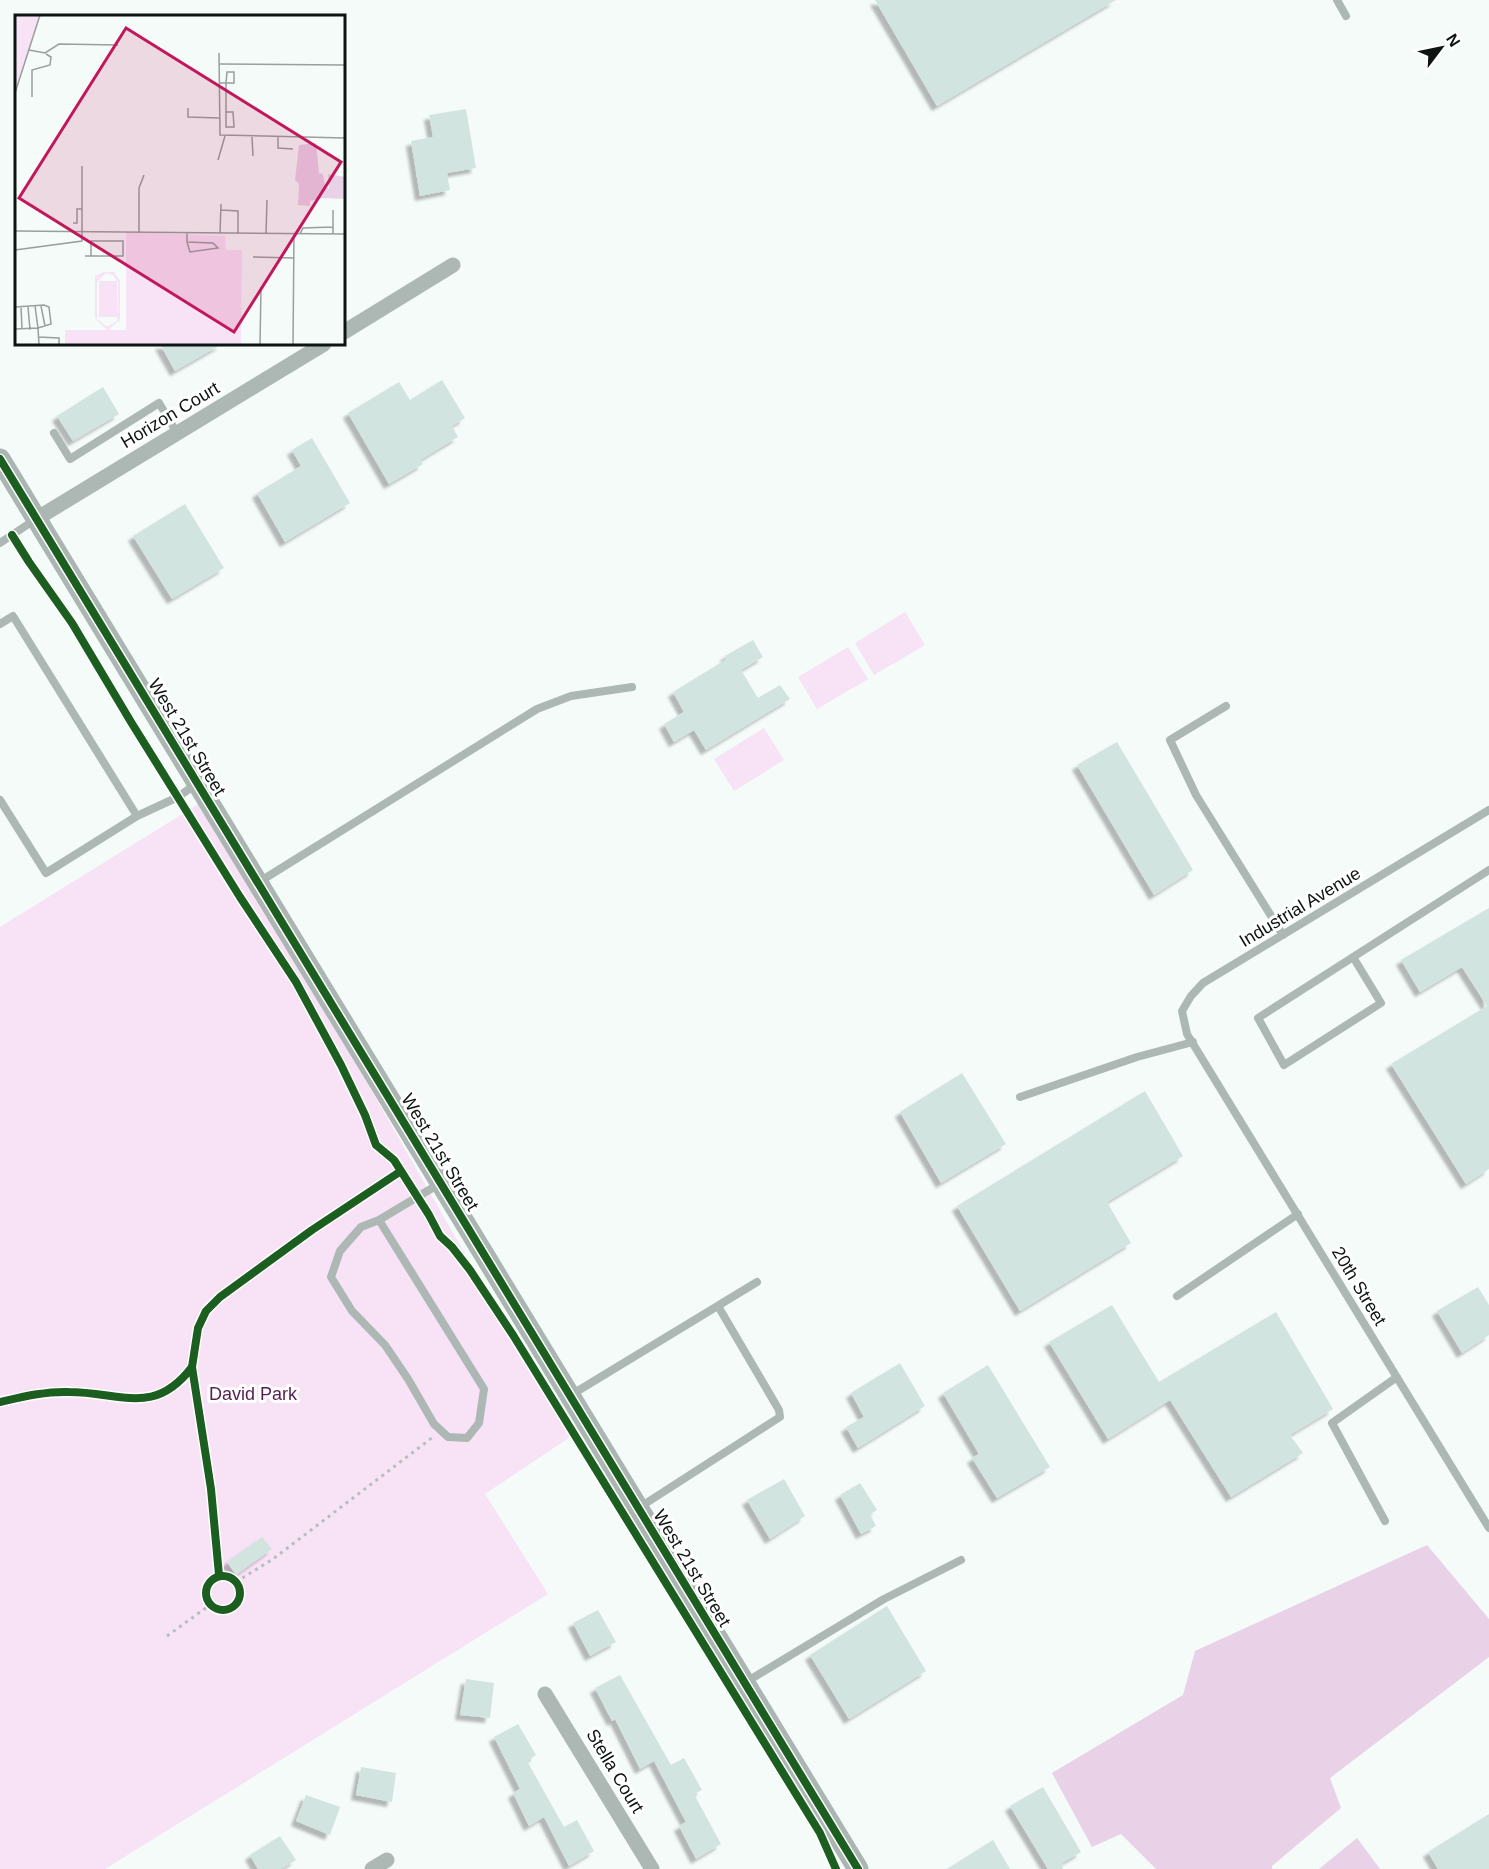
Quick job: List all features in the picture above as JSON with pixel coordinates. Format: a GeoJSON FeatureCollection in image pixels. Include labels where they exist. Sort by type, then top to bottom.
{"type":"FeatureCollection","features":[{"type":"Feature","properties":{"kind":"street"},"geometry":{"type":"LineString","coordinates":[[345,331],[453,266]]}},
{"type":"Feature","properties":{"kind":"street","name":"Horizon Court"},"geometry":{"type":"LineString","coordinates":[[36,519],[322,345]]}},
{"type":"Feature","properties":{"kind":"street","name":"West 21st Street"},"geometry":{"type":"LineString","coordinates":[[0,459],[745,1682],[851,1866]]}},
{"type":"Feature","properties":{"kind":"street","name":"Stella Court"},"geometry":{"type":"LineString","coordinates":[[545,1694],[652,1869]]}},
{"type":"Feature","properties":{"kind":"street"},"geometry":{"type":"LineString","coordinates":[[372,1869],[387,1860]]}},
{"type":"Feature","properties":{"kind":"lane"},"geometry":{"type":"LineString","coordinates":[[1336,0],[1346,16]]}},
{"type":"Feature","properties":{"kind":"lane"},"geometry":{"type":"LineString","coordinates":[[54,433],[70,459],[159,403],[177,433]]}},
{"type":"Feature","properties":{"kind":"lane"},"geometry":{"type":"LineString","coordinates":[[0,543],[36,519]]}},
{"type":"Feature","properties":{"kind":"lane"},"geometry":{"type":"LineString","coordinates":[[0,624],[13,616],[137,816]]}},
{"type":"Feature","properties":{"kind":"lane"},"geometry":{"type":"LineString","coordinates":[[258,883],[537,709],[571,696],[632,687]]}},
{"type":"Feature","properties":{"kind":"lane"},"geometry":{"type":"LineString","coordinates":[[1226,705],[1170,740],[1196,795],[1283,935]]}},
{"type":"Feature","properties":{"kind":"lane"},"geometry":{"type":"LineString","coordinates":[[0,800],[45,873],[137,816],[178,797],[197,783]]}},
{"type":"Feature","properties":{"kind":"lane","name":"Industrial Avenue"},"geometry":{"type":"LineString","coordinates":[[1203,1060],[1187,1034],[1182,1011],[1191,996],[1203,983],[1489,810]]}},
{"type":"Feature","properties":{"kind":"lane"},"geometry":{"type":"LineString","coordinates":[[1353,957],[1381,1003],[1284,1065],[1258,1018],[1353,957],[1489,870]]}},
{"type":"Feature","properties":{"kind":"lane"},"geometry":{"type":"LineString","coordinates":[[1020,1097],[1137,1057],[1193,1042]]}},
{"type":"Feature","properties":{"kind":"lane","name":"20th Street"},"geometry":{"type":"LineString","coordinates":[[1203,1060],[1489,1528]]}},
{"type":"Feature","properties":{"kind":"lane"},"geometry":{"type":"LineString","coordinates":[[380,1220],[483,1389],[479,1423],[467,1438],[448,1437],[434,1424],[408,1379],[385,1346],[352,1311],[331,1277],[340,1251],[361,1227],[380,1220],[441,1183]]}},
{"type":"Feature","properties":{"kind":"lane"},"geometry":{"type":"LineString","coordinates":[[1177,1296],[1298,1214]]}},
{"type":"Feature","properties":{"kind":"lane"},"geometry":{"type":"LineString","coordinates":[[570,1396],[757,1282]]}},
{"type":"Feature","properties":{"kind":"lane"},"geometry":{"type":"LineString","coordinates":[[638,1508],[780,1417],[779,1410],[718,1306]]}},
{"type":"Feature","properties":{"kind":"lane"},"geometry":{"type":"LineString","coordinates":[[1385,1521],[1332,1423],[1397,1377]]}},
{"type":"Feature","properties":{"kind":"lane"},"geometry":{"type":"LineString","coordinates":[[745,1682],[884,1599],[961,1560]]}},
{"type":"Feature","properties":{"kind":"path"},"geometry":{"type":"LineString","coordinates":[[236,1582],[273,1559],[440,1430]]}},
{"type":"Feature","properties":{"kind":"path"},"geometry":{"type":"LineString","coordinates":[[227,1576],[236,1582],[240,1592]]}},
{"type":"Feature","properties":{"kind":"path"},"geometry":{"type":"LineString","coordinates":[[167,1636],[214,1607],[206,1596]]}},
{"type":"Feature","properties":{"kind":"green space"},"geometry":{"type":"Polygon","coordinates":[[[905,612],[925,645],[874,675],[855,643],[905,612]]]}},
{"type":"Feature","properties":{"kind":"green space"},"geometry":{"type":"Polygon","coordinates":[[[848,647],[868,679],[817,709],[798,677],[848,647]]]}},
{"type":"Feature","properties":{"kind":"green space"},"geometry":{"type":"Polygon","coordinates":[[[764,728],[784,760],[734,791],[714,759],[764,728]]]}},
{"type":"Feature","properties":{"kind":"green space","name":"David Park"},"geometry":{"type":"Polygon","coordinates":[[[205,800],[570,1437],[485,1494],[548,1594],[105,1869],[0,1869],[0,927],[205,800]]]}},
{"type":"Feature","properties":{"kind":"shaded area"},"geometry":{"type":"Polygon","coordinates":[[[1427,1545],[1489,1619],[1489,1657],[1330,1778],[1341,1808],[1272,1866],[1272,1869],[1156,1869],[1121,1834],[1092,1847],[1052,1773],[1183,1695],[1195,1651],[1427,1545]]]}},
{"type":"Feature","properties":{"kind":"shaded area"},"geometry":{"type":"Polygon","coordinates":[[[1357,1838],[1380,1869],[1319,1869],[1357,1838]]]}},
{"type":"Feature","properties":{"kind":"building"},"geometry":{"type":"Polygon","coordinates":[[[875,0],[1116,0],[937,106],[875,0]]]}},
{"type":"Feature","properties":{"kind":"building"},"geometry":{"type":"Polygon","coordinates":[[[466,109],[476,168],[447,173],[450,190],[420,196],[411,141],[433,137],[429,115],[466,109]]]}},
{"type":"Feature","properties":{"kind":"building"},"geometry":{"type":"Polygon","coordinates":[[[161,345],[220,345],[175,371],[161,345]]]}},
{"type":"Feature","properties":{"kind":"building"},"geometry":{"type":"Polygon","coordinates":[[[442,380],[465,418],[452,426],[458,437],[420,460],[423,464],[389,484],[348,413],[399,382],[410,400],[442,380]]]}},
{"type":"Feature","properties":{"kind":"building"},"geometry":{"type":"Polygon","coordinates":[[[103,387],[119,414],[73,441],[57,416],[103,387]]]}},
{"type":"Feature","properties":{"kind":"building"},"geometry":{"type":"Polygon","coordinates":[[[312,438],[350,503],[285,542],[257,493],[301,466],[292,450],[312,438]]]}},
{"type":"Feature","properties":{"kind":"building"},"geometry":{"type":"Polygon","coordinates":[[[185,504],[224,568],[172,599],[133,536],[185,504]]]}},
{"type":"Feature","properties":{"kind":"building"},"geometry":{"type":"Polygon","coordinates":[[[753,640],[763,657],[741,670],[758,698],[780,685],[790,699],[706,750],[694,730],[674,742],[664,724],[684,712],[673,692],[727,659],[725,656],[753,640]]]}},
{"type":"Feature","properties":{"kind":"building"},"geometry":{"type":"Polygon","coordinates":[[[1117,742],[1193,870],[1154,895],[1077,765],[1117,742]]]}},
{"type":"Feature","properties":{"kind":"building"},"geometry":{"type":"Polygon","coordinates":[[[1489,908],[1489,1169],[1466,1184],[1391,1064],[1487,1006],[1462,967],[1420,992],[1401,960],[1489,908]]]}},
{"type":"Feature","properties":{"kind":"building"},"geometry":{"type":"Polygon","coordinates":[[[962,1073],[1006,1144],[941,1183],[900,1112],[962,1073]]]}},
{"type":"Feature","properties":{"kind":"building"},"geometry":{"type":"Polygon","coordinates":[[[1145,1091],[1183,1156],[1107,1202],[1131,1243],[1020,1311],[957,1206],[1145,1091]]]}},
{"type":"Feature","properties":{"kind":"building"},"geometry":{"type":"Polygon","coordinates":[[[1478,1287],[1489,1305],[1489,1335],[1462,1353],[1437,1311],[1478,1287]]]}},
{"type":"Feature","properties":{"kind":"building"},"geometry":{"type":"Polygon","coordinates":[[[1112,1305],[1159,1382],[1276,1312],[1333,1409],[1290,1435],[1303,1453],[1231,1497],[1170,1400],[1108,1439],[1049,1342],[1112,1305]]]}},
{"type":"Feature","properties":{"kind":"building"},"geometry":{"type":"Polygon","coordinates":[[[900,1363],[925,1406],[858,1448],[846,1427],[864,1417],[851,1393],[900,1363]]]}},
{"type":"Feature","properties":{"kind":"building"},"geometry":{"type":"Polygon","coordinates":[[[988,1365],[1050,1467],[997,1498],[972,1458],[979,1454],[943,1393],[988,1365]]]}},
{"type":"Feature","properties":{"kind":"building"},"geometry":{"type":"Polygon","coordinates":[[[784,1479],[805,1516],[770,1539],[747,1500],[784,1479]]]}},
{"type":"Feature","properties":{"kind":"building"},"geometry":{"type":"Polygon","coordinates":[[[860,1483],[877,1510],[870,1514],[876,1526],[861,1534],[840,1495],[860,1483]]]}},
{"type":"Feature","properties":{"kind":"building"},"geometry":{"type":"Polygon","coordinates":[[[262,1537],[272,1549],[236,1575],[227,1562],[262,1537]]]}},
{"type":"Feature","properties":{"kind":"building"},"geometry":{"type":"Polygon","coordinates":[[[887,1606],[926,1671],[849,1719],[810,1655],[887,1606]]]}},
{"type":"Feature","properties":{"kind":"building"},"geometry":{"type":"Polygon","coordinates":[[[598,1610],[616,1642],[590,1656],[573,1623],[598,1610]]]}},
{"type":"Feature","properties":{"kind":"building"},"geometry":{"type":"Polygon","coordinates":[[[620,1675],[671,1765],[684,1758],[702,1790],[694,1794],[721,1844],[696,1859],[679,1826],[686,1822],[654,1761],[640,1769],[615,1719],[612,1721],[595,1688],[620,1675]]]}},
{"type":"Feature","properties":{"kind":"building"},"geometry":{"type":"Polygon","coordinates":[[[466,1679],[494,1683],[490,1718],[460,1715],[466,1679]]]}},
{"type":"Feature","properties":{"kind":"building"},"geometry":{"type":"Polygon","coordinates":[[[518,1724],[536,1755],[527,1761],[564,1827],[577,1820],[594,1851],[569,1866],[544,1817],[529,1826],[513,1793],[520,1789],[494,1737],[518,1724]]]}},
{"type":"Feature","properties":{"kind":"building"},"geometry":{"type":"Polygon","coordinates":[[[361,1767],[396,1773],[392,1802],[356,1795],[361,1767]]]}},
{"type":"Feature","properties":{"kind":"building"},"geometry":{"type":"Polygon","coordinates":[[[1043,1787],[1081,1852],[1062,1863],[1063,1869],[1048,1869],[1010,1806],[1043,1787]]]}},
{"type":"Feature","properties":{"kind":"building"},"geometry":{"type":"Polygon","coordinates":[[[306,1795],[340,1807],[330,1835],[296,1821],[306,1795]]]}},
{"type":"Feature","properties":{"kind":"building"},"geometry":{"type":"Polygon","coordinates":[[[1489,1814],[1489,1869],[1438,1869],[1428,1852],[1489,1814]]]}},
{"type":"Feature","properties":{"kind":"building"},"geometry":{"type":"Polygon","coordinates":[[[280,1836],[296,1860],[281,1869],[258,1869],[250,1855],[280,1836]]]}},
{"type":"Feature","properties":{"kind":"building"},"geometry":{"type":"Polygon","coordinates":[[[993,1840],[1010,1869],[947,1869],[993,1840]]]}},
{"type":"Feature","properties":{"kind":"cycle path"},"geometry":{"type":"LineString","coordinates":[[0,459],[858,1869]]}},
{"type":"Feature","properties":{"kind":"cycle path"},"geometry":{"type":"LineString","coordinates":[[12,535],[72,623],[240,897],[296,982],[341,1065],[365,1115],[376,1145],[394,1160],[440,1236],[470,1270],[513,1335],[820,1833],[836,1869]]}},
{"type":"Feature","properties":{"kind":"cycle path"},"geometry":{"type":"LineString","coordinates":[[219,1575],[211,1489],[192,1367],[198,1328],[206,1311],[220,1297],[312,1230],[401,1171]]}},
{"type":"Feature","properties":{"kind":"cycle path"},"geometry":{"type":"LineString","coordinates":[[0,1402],[60,1392],[150,1397],[164,1392],[178,1382],[192,1367]]}},
{"type":"Feature","properties":{"kind":"cycle path"},"geometry":{"type":"LineString","coordinates":[[223,1576],[235,1581],[240,1593],[235,1605],[223,1610],[211,1605],[206,1593],[211,1581],[223,1576]]}}]}
